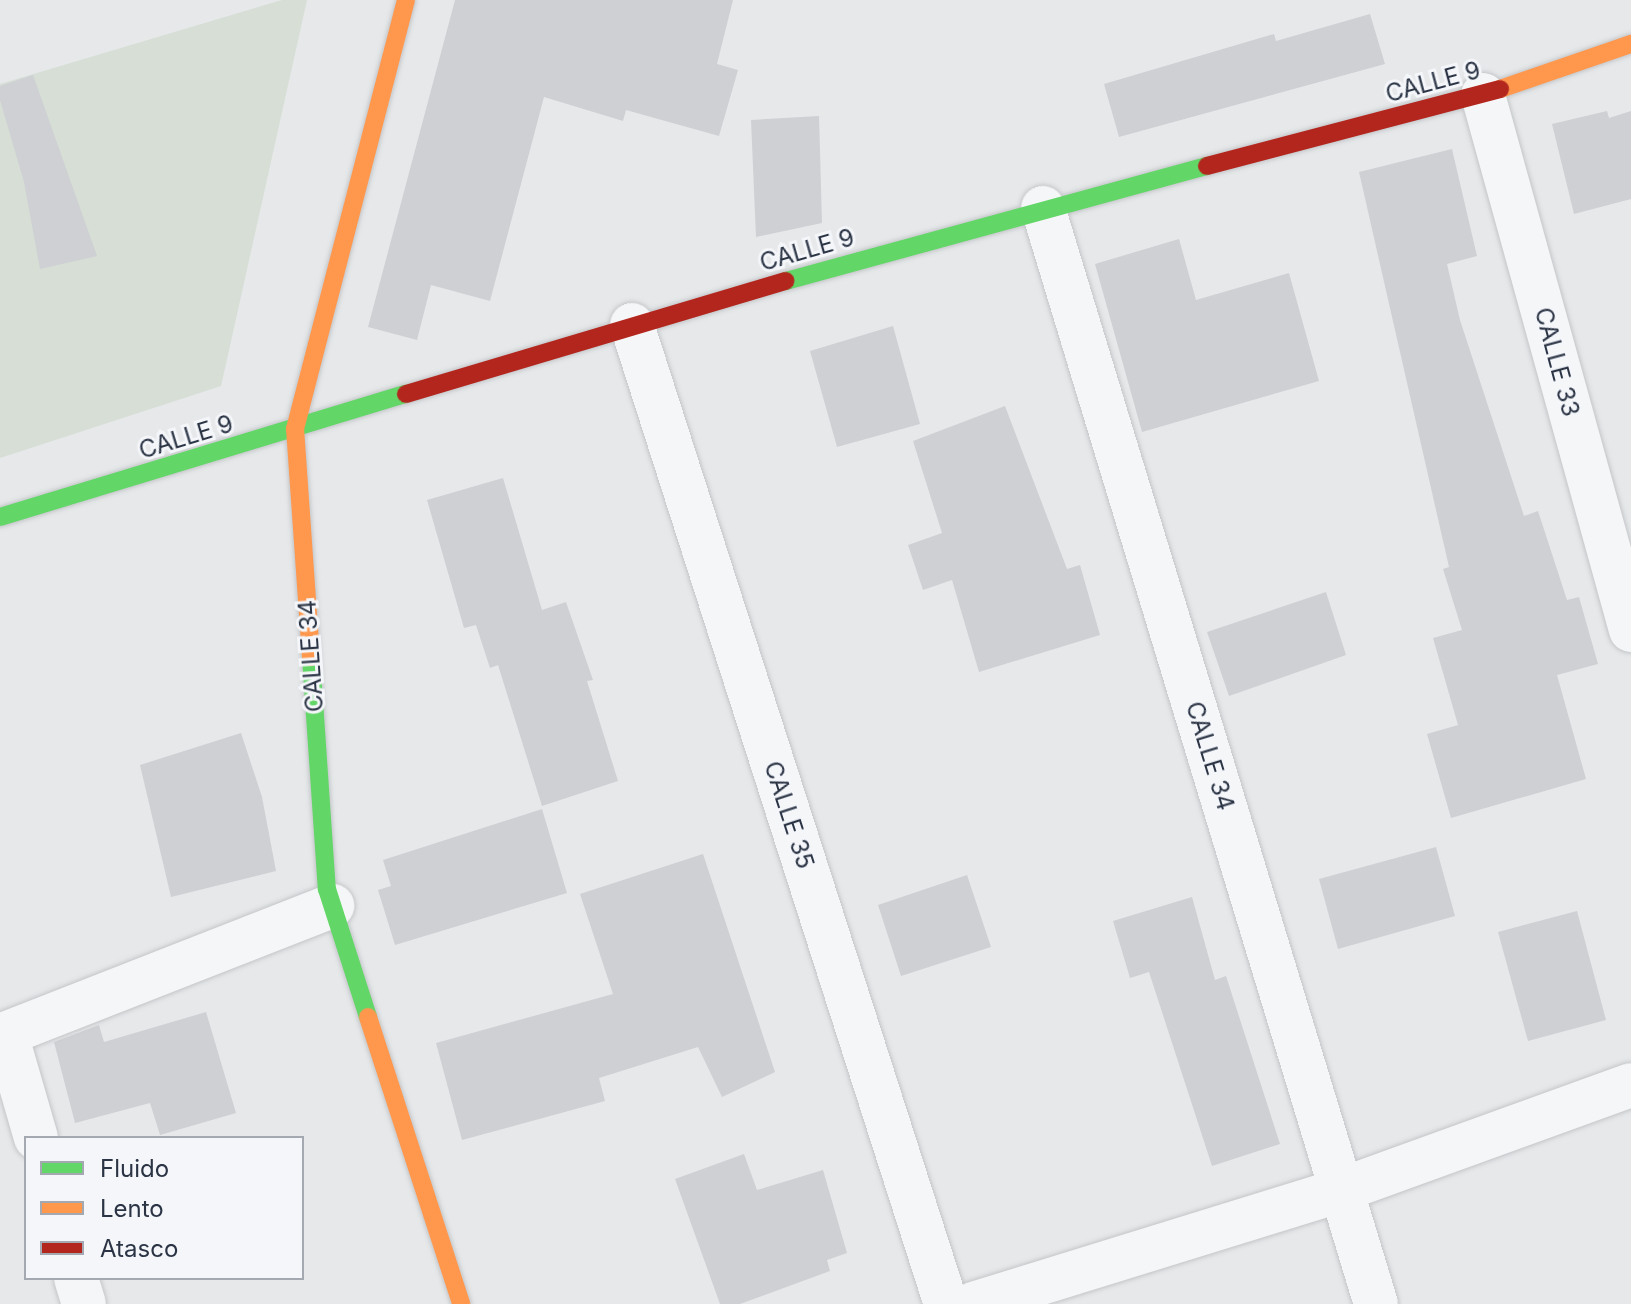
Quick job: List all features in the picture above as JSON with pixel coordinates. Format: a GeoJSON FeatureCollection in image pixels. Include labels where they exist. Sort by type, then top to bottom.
{"type":"FeatureCollection","features":[{"type":"Feature","properties":{"kind":"street","name":"CALLE 34"},"geometry":{"type":"LineString","coordinates":[[406,0],[295,429],[332,906],[461,1304]]}},
{"type":"Feature","properties":{"kind":"street","name":"CALLE 9"},"geometry":{"type":"LineString","coordinates":[[0,517],[632,325],[1043,208],[1483,95],[1631,44]]}},
{"type":"Feature","properties":{"kind":"street","name":"CALLE 33"},"geometry":{"type":"LineString","coordinates":[[1483,95],[1631,630]]}},
{"type":"Feature","properties":{"kind":"street","name":"CALLE 34"},"geometry":{"type":"LineString","coordinates":[[1043,208],[1376,1304]]}},
{"type":"Feature","properties":{"kind":"street","name":"CALLE 35"},"geometry":{"type":"LineString","coordinates":[[632,325],[946,1304]]}},
{"type":"Feature","properties":{"kind":"street"},"geometry":{"type":"LineString","coordinates":[[35,1136],[3,1035],[332,906]]}},
{"type":"Feature","properties":{"kind":"street"},"geometry":{"type":"LineString","coordinates":[[973,1304],[1341,1190],[1631,1085]]}},
{"type":"Feature","properties":{"kind":"street"},"geometry":{"type":"LineString","coordinates":[[77,1280],[84,1304]]}},
{"type":"Feature","properties":{"kind":"shaded area"},"geometry":{"type":"Polygon","coordinates":[[[282,0],[307,0],[221,386],[0,458],[0,84],[282,0]]]}},
{"type":"Feature","properties":{"kind":"building"},"geometry":{"type":"Polygon","coordinates":[[[455,0],[733,0],[717,64],[738,70],[719,136],[626,110],[623,121],[544,97],[490,301],[431,285],[417,340],[368,327],[455,0]]]}},
{"type":"Feature","properties":{"kind":"building"},"geometry":{"type":"Polygon","coordinates":[[[1370,14],[1385,64],[1119,137],[1104,84],[1274,34],[1276,41],[1370,14]]]}},
{"type":"Feature","properties":{"kind":"building"},"geometry":{"type":"Polygon","coordinates":[[[33,75],[97,256],[40,269],[24,182],[0,100],[0,86],[33,75]]]}},
{"type":"Feature","properties":{"kind":"building"},"geometry":{"type":"Polygon","coordinates":[[[1607,111],[1609,118],[1631,111],[1631,199],[1574,214],[1552,124],[1607,111]]]}},
{"type":"Feature","properties":{"kind":"building"},"geometry":{"type":"Polygon","coordinates":[[[819,116],[822,223],[756,237],[751,120],[819,116]]]}},
{"type":"Feature","properties":{"kind":"building"},"geometry":{"type":"Polygon","coordinates":[[[1452,149],[1477,256],[1447,264],[1460,320],[1524,516],[1538,511],[1567,600],[1579,597],[1598,664],[1557,675],[1586,779],[1451,818],[1427,734],[1458,725],[1433,638],[1462,630],[1443,569],[1449,567],[1359,172],[1452,149]]]}},
{"type":"Feature","properties":{"kind":"building"},"geometry":{"type":"Polygon","coordinates":[[[1179,239],[1196,300],[1289,273],[1319,381],[1142,432],[1095,264],[1179,239]]]}},
{"type":"Feature","properties":{"kind":"building"},"geometry":{"type":"Polygon","coordinates":[[[893,326],[920,424],[837,447],[810,351],[893,326]]]}},
{"type":"Feature","properties":{"kind":"building"},"geometry":{"type":"Polygon","coordinates":[[[1005,406],[1067,569],[1080,565],[1100,635],[979,672],[952,580],[923,590],[908,545],[942,533],[913,441],[1005,406]]]}},
{"type":"Feature","properties":{"kind":"building"},"geometry":{"type":"Polygon","coordinates":[[[503,478],[542,610],[566,602],[593,680],[587,681],[618,781],[542,806],[498,665],[490,668],[476,625],[464,628],[427,500],[503,478]]]}},
{"type":"Feature","properties":{"kind":"building"},"geometry":{"type":"Polygon","coordinates":[[[1326,592],[1346,655],[1229,696],[1207,632],[1326,592]]]}},
{"type":"Feature","properties":{"kind":"building"},"geometry":{"type":"Polygon","coordinates":[[[241,733],[262,797],[276,871],[171,897],[140,765],[241,733]]]}},
{"type":"Feature","properties":{"kind":"building"},"geometry":{"type":"Polygon","coordinates":[[[542,809],[567,893],[395,945],[378,890],[391,886],[383,860],[542,809]]]}},
{"type":"Feature","properties":{"kind":"building"},"geometry":{"type":"Polygon","coordinates":[[[1436,847],[1455,916],[1338,949],[1319,879],[1436,847]]]}},
{"type":"Feature","properties":{"kind":"building"},"geometry":{"type":"Polygon","coordinates":[[[703,854],[775,1072],[722,1097],[698,1047],[599,1078],[605,1101],[462,1140],[436,1043],[613,994],[580,894],[703,854]]]}},
{"type":"Feature","properties":{"kind":"building"},"geometry":{"type":"Polygon","coordinates":[[[967,875],[991,947],[901,976],[878,905],[967,875]]]}},
{"type":"Feature","properties":{"kind":"building"},"geometry":{"type":"Polygon","coordinates":[[[1192,897],[1215,980],[1226,976],[1280,1144],[1212,1166],[1149,972],[1130,978],[1113,921],[1192,897]]]}},
{"type":"Feature","properties":{"kind":"building"},"geometry":{"type":"Polygon","coordinates":[[[1577,911],[1606,1020],[1528,1041],[1498,932],[1577,911]]]}},
{"type":"Feature","properties":{"kind":"building"},"geometry":{"type":"Polygon","coordinates":[[[206,1012],[236,1113],[160,1135],[150,1103],[75,1123],[54,1042],[99,1025],[104,1042],[206,1012]]]}},
{"type":"Feature","properties":{"kind":"building"},"geometry":{"type":"Polygon","coordinates":[[[744,1154],[757,1190],[823,1170],[847,1253],[827,1260],[830,1271],[740,1304],[720,1304],[675,1179],[744,1154]]]}},
{"type":"Feature","properties":{"kind":"traffic: fast"},"geometry":{"type":"LineString","coordinates":[[786,281],[1207,166]]}},
{"type":"Feature","properties":{"kind":"traffic: fast"},"geometry":{"type":"LineString","coordinates":[[0,517],[406,394]]}},
{"type":"Feature","properties":{"kind":"traffic: fast"},"geometry":{"type":"LineString","coordinates":[[311,657],[327,889],[368,1017]]}},
{"type":"Feature","properties":{"kind":"traffic: slow"},"geometry":{"type":"LineString","coordinates":[[311,657],[295,429],[406,0]]}},
{"type":"Feature","properties":{"kind":"traffic: slow"},"geometry":{"type":"LineString","coordinates":[[1500,89],[1631,44]]}},
{"type":"Feature","properties":{"kind":"traffic: slow"},"geometry":{"type":"LineString","coordinates":[[368,1017],[461,1304]]}},
{"type":"Feature","properties":{"kind":"traffic: jam"},"geometry":{"type":"LineString","coordinates":[[1207,166],[1500,89]]}},
{"type":"Feature","properties":{"kind":"traffic: jam"},"geometry":{"type":"LineString","coordinates":[[406,394],[786,281]]}}]}
